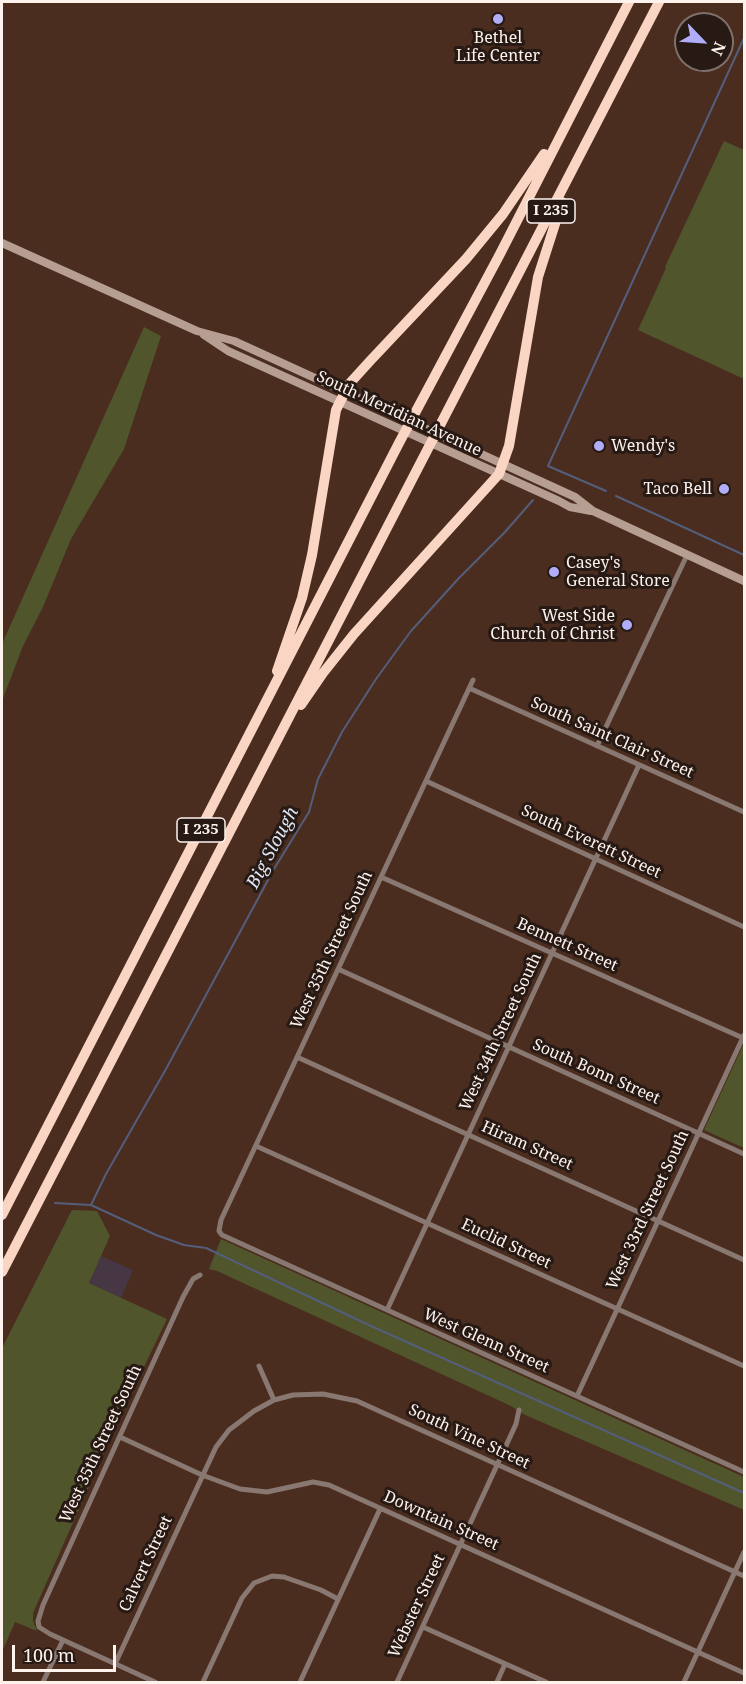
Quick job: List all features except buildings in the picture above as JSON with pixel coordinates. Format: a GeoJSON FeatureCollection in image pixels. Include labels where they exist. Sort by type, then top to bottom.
{"type":"FeatureCollection","features":[{"type":"Feature","properties":{"kind":"highway","name":"I 235"},"geometry":{"type":"LineString","coordinates":[[2,1215],[416,410],[500,254],[629,2]]}},
{"type":"Feature","properties":{"kind":"highway","name":"I 235"},"geometry":{"type":"LineString","coordinates":[[2,1272],[660,2]]}},
{"type":"Feature","properties":{"kind":"highway"},"geometry":{"type":"LineString","coordinates":[[262,711],[302,598],[312,555],[336,410],[356,376],[474,250],[503,214],[568,120]]}},
{"type":"Feature","properties":{"kind":"highway"},"geometry":{"type":"LineString","coordinates":[[274,746],[323,674],[354,634],[501,470],[509,446],[538,277],[553,226],[580,155]]}},
{"type":"Feature","properties":{"kind":"main road","name":"South Meridian Avenue"},"geometry":{"type":"LineString","coordinates":[[2,243],[197,331],[228,351],[343,397],[501,470],[574,498],[593,511],[744,581]]}},
{"type":"Feature","properties":{"kind":"street"},"geometry":{"type":"LineString","coordinates":[[597,746],[687,555]]}},
{"type":"Feature","properties":{"kind":"street","name":"West 35th Street South"},"geometry":{"type":"LineString","coordinates":[[219,1231],[219,1225],[472,680]]}},
{"type":"Feature","properties":{"kind":"street","name":"South Saint Clair Street"},"geometry":{"type":"LineString","coordinates":[[469,688],[744,812]]}},
{"type":"Feature","properties":{"kind":"street","name":"West 34th Street South"},"geometry":{"type":"LineString","coordinates":[[387,1310],[639,765]]}},
{"type":"Feature","properties":{"kind":"street","name":"South Everett Street"},"geometry":{"type":"LineString","coordinates":[[426,781],[744,927]]}},
{"type":"Feature","properties":{"kind":"street","name":"Bennett Street"},"geometry":{"type":"LineString","coordinates":[[381,876],[744,1036]]}},
{"type":"Feature","properties":{"kind":"street","name":"South Bonn Street"},"geometry":{"type":"LineString","coordinates":[[338,969],[744,1154]]}},
{"type":"Feature","properties":{"kind":"street","name":"West 33rd Street South"},"geometry":{"type":"LineString","coordinates":[[577,1396],[744,1036]]}},
{"type":"Feature","properties":{"kind":"street","name":"Hiram Street"},"geometry":{"type":"LineString","coordinates":[[297,1057],[744,1260]]}},
{"type":"Feature","properties":{"kind":"street","name":"Euclid Street"},"geometry":{"type":"LineString","coordinates":[[256,1146],[744,1366]]}},
{"type":"Feature","properties":{"kind":"street","name":"West Glenn Street"},"geometry":{"type":"LineString","coordinates":[[219,1231],[222,1235],[744,1472]]}},
{"type":"Feature","properties":{"kind":"street","name":"West 35th Street South"},"geometry":{"type":"LineString","coordinates":[[63,1640],[41,1629],[38,1623],[43,1605],[189,1285],[200,1275]]}},
{"type":"Feature","properties":{"kind":"street"},"geometry":{"type":"LineString","coordinates":[[259,1366],[274,1400]]}},
{"type":"Feature","properties":{"kind":"street","name":"South Vine Street"},"geometry":{"type":"LineString","coordinates":[[202,1475],[216,1447],[229,1431],[253,1412],[274,1400],[293,1395],[311,1393],[334,1395],[357,1401],[744,1576]]}},
{"type":"Feature","properties":{"kind":"street","name":"Webster Street"},"geometry":{"type":"LineString","coordinates":[[397,1683],[516,1425],[519,1410]]}},
{"type":"Feature","properties":{"kind":"street","name":"Downtain Street"},"geometry":{"type":"LineString","coordinates":[[120,1437],[232,1487],[262,1492],[317,1482],[341,1490],[744,1673]]}},
{"type":"Feature","properties":{"kind":"street","name":"Calvert Street"},"geometry":{"type":"LineString","coordinates":[[115,1664],[202,1475]]}},
{"type":"Feature","properties":{"kind":"street"},"geometry":{"type":"LineString","coordinates":[[300,1683],[380,1509]]}},
{"type":"Feature","properties":{"kind":"street"},"geometry":{"type":"LineString","coordinates":[[684,1683],[744,1552]]}},
{"type":"Feature","properties":{"kind":"street"},"geometry":{"type":"LineString","coordinates":[[203,1683],[242,1599],[254,1584],[272,1576],[284,1576],[338,1599]]}},
{"type":"Feature","properties":{"kind":"street"},"geometry":{"type":"LineString","coordinates":[[423,1627],[546,1683]]}},
{"type":"Feature","properties":{"kind":"street"},"geometry":{"type":"LineString","coordinates":[[43,1683],[63,1640],[155,1683]]}},
{"type":"Feature","properties":{"kind":"street"},"geometry":{"type":"LineString","coordinates":[[497,1683],[506,1664]]}},
{"type":"Feature","properties":{"kind":"shaded area"},"geometry":{"type":"Polygon","coordinates":[[[101,1256],[133,1270],[121,1298],[89,1283],[101,1256]]]}},
{"type":"Feature","properties":{"kind":"green space"},"geometry":{"type":"Polygon","coordinates":[[[724,141],[744,150],[744,379],[638,330],[724,141]]]}},
{"type":"Feature","properties":{"kind":"green space"},"geometry":{"type":"Polygon","coordinates":[[[144,327],[161,336],[124,449],[71,539],[43,607],[23,646],[2,701],[2,644],[144,327]]]}},
{"type":"Feature","properties":{"kind":"green space"},"geometry":{"type":"Polygon","coordinates":[[[744,1043],[744,1148],[704,1130],[744,1043]]]}},
{"type":"Feature","properties":{"kind":"green space"},"geometry":{"type":"Polygon","coordinates":[[[72,1210],[97,1211],[110,1236],[89,1283],[167,1319],[117,1423],[33,1613],[37,1631],[15,1622],[2,1652],[2,1348],[72,1210]]]}},
{"type":"Feature","properties":{"kind":"green space"},"geometry":{"type":"Polygon","coordinates":[[[221,1239],[744,1477],[744,1510],[523,1414],[511,1406],[209,1269],[221,1239]]]}},
{"type":"Feature","properties":{"kind":"waterway"},"geometry":{"type":"LineString","coordinates":[[606,491],[548,466],[744,38]]}},
{"type":"Feature","properties":{"kind":"waterway"},"geometry":{"type":"LineString","coordinates":[[616,496],[744,555]]}},
{"type":"Feature","properties":{"kind":"waterway","name":"Big Slough"},"geometry":{"type":"LineString","coordinates":[[55,1203],[91,1205],[274,869],[309,812],[318,779],[342,732],[376,679],[411,631],[533,500]]}},
{"type":"Feature","properties":{"kind":"waterway"},"geometry":{"type":"LineString","coordinates":[[91,1205],[156,1235],[184,1245],[206,1248],[371,1326],[744,1493]]}},
{"type":"Feature","properties":{"kind":"place","name":"Bethel Life Center"},"geometry":{"type":"Point","coordinates":[498,19]}},
{"type":"Feature","properties":{"kind":"place","name":"Wendy's"},"geometry":{"type":"Point","coordinates":[599,446]}},
{"type":"Feature","properties":{"kind":"place","name":"Taco Bell"},"geometry":{"type":"Point","coordinates":[724,489]}},
{"type":"Feature","properties":{"kind":"place","name":"Casey's General Store"},"geometry":{"type":"Point","coordinates":[554,572]}},
{"type":"Feature","properties":{"kind":"place","name":"West Side Church of Christ"},"geometry":{"type":"Point","coordinates":[627,625]}}]}
